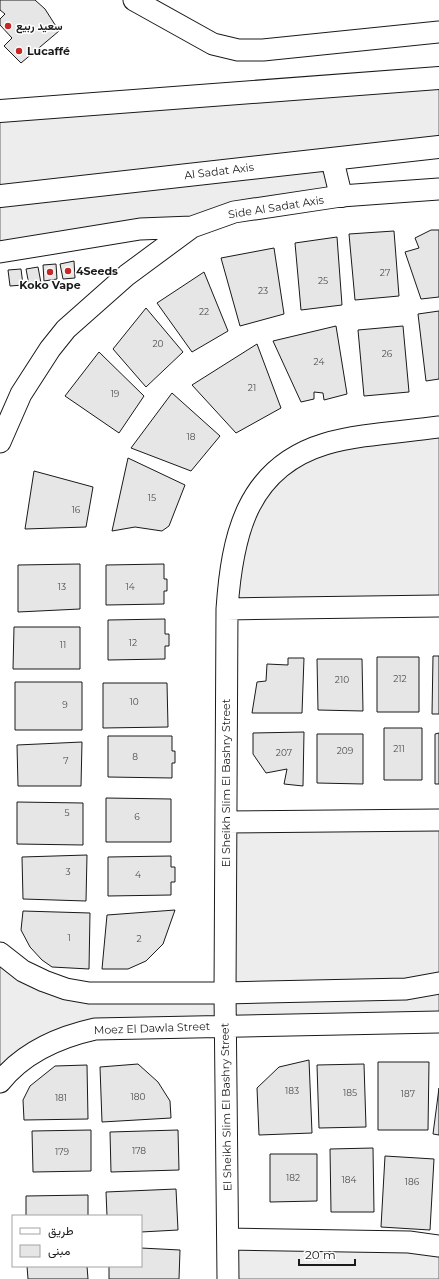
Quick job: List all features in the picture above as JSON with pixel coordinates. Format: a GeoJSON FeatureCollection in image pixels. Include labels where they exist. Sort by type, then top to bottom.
{"type":"FeatureCollection","features":[{"type":"Feature","properties":{"kind":"main road"},"geometry":{"type":"LineString","coordinates":[[4,106],[439,78]]}},
{"type":"Feature","properties":{"kind":"main road","name":"Al Sadat Axis"},"geometry":{"type":"LineString","coordinates":[[0,196],[439,147]]}},
{"type":"Feature","properties":{"kind":"main road"},"geometry":{"type":"LineString","coordinates":[[332,159],[341,196]]}},
{"type":"Feature","properties":{"kind":"street"},"geometry":{"type":"LineString","coordinates":[[134,0],[213,44],[238,50],[263,50],[439,32]]}},
{"type":"Feature","properties":{"kind":"street","name":"Side Al Sadat Axis"},"geometry":{"type":"LineString","coordinates":[[0,442],[5,422],[34,371],[66,328],[127,275],[192,227],[234,212],[341,196],[439,189]]}},
{"type":"Feature","properties":{"kind":"street"},"geometry":{"type":"LineString","coordinates":[[0,252],[140,229],[192,227]]}},
{"type":"Feature","properties":{"kind":"street","name":"El Sheikh Slim El Bashry Street"},"geometry":{"type":"LineString","coordinates":[[228,1279],[225,1026],[227,609],[229,577],[234,552],[245,512],[265,482],[292,459],[325,444],[439,427]]}},
{"type":"Feature","properties":{"kind":"street"},"geometry":{"type":"LineString","coordinates":[[227,609],[439,606]]}},
{"type":"Feature","properties":{"kind":"street"},"geometry":{"type":"LineString","coordinates":[[226,822],[439,820]]}},
{"type":"Feature","properties":{"kind":"street"},"geometry":{"type":"LineString","coordinates":[[0,953],[23,971],[44,981],[66,989],[89,993],[225,993],[406,989],[439,983]]}},
{"type":"Feature","properties":{"kind":"street","name":"Moez El Dawla Street"},"geometry":{"type":"LineString","coordinates":[[0,1082],[25,1058],[47,1045],[70,1035],[95,1029],[439,1022]]}},
{"type":"Feature","properties":{"kind":"street"},"geometry":{"type":"LineString","coordinates":[[228,1239],[409,1242],[439,1246]]}},
{"type":"Feature","properties":{"kind":"shaded area"},"geometry":{"type":"Polygon","coordinates":[[[439,74],[439,147],[332,159],[341,196],[0,252],[0,111],[439,74]]]}},
{"type":"Feature","properties":{"kind":"shaded area"},"geometry":{"type":"Polygon","coordinates":[[[439,427],[439,606],[227,609],[235,546],[292,459],[439,427]]]}},
{"type":"Feature","properties":{"kind":"shaded area"},"geometry":{"type":"Polygon","coordinates":[[[439,820],[439,1022],[95,1029],[0,1082],[0,953],[44,981],[225,993],[226,822],[439,820]]]}},
{"type":"Feature","properties":{"kind":"shaded area"},"geometry":{"type":"Polygon","coordinates":[[[228,1239],[439,1246],[439,1279],[228,1279],[228,1239]]]}},
{"type":"Feature","properties":{"kind":"building"},"geometry":{"type":"Polygon","coordinates":[[[0,0],[35,0],[45,9],[59,31],[21,63],[4,46],[12,38],[0,25],[0,19],[5,14],[0,10],[0,0]]]}},
{"type":"Feature","properties":{"kind":"building"},"geometry":{"type":"Polygon","coordinates":[[[431,230],[439,230],[439,297],[421,299],[405,252],[419,248],[415,238],[431,230]]]}},
{"type":"Feature","properties":{"kind":"building"},"geometry":{"type":"Polygon","coordinates":[[[394,231],[399,296],[355,300],[349,234],[394,231]]]}},
{"type":"Feature","properties":{"kind":"building"},"geometry":{"type":"Polygon","coordinates":[[[337,237],[342,305],[301,310],[295,243],[337,237]]]}},
{"type":"Feature","properties":{"kind":"building"},"geometry":{"type":"Polygon","coordinates":[[[274,248],[284,314],[240,326],[221,258],[274,248]]]}},
{"type":"Feature","properties":{"kind":"building","name":"4Seeds"},"geometry":{"type":"Polygon","coordinates":[[[74,261],[75,278],[63,279],[60,264],[74,261]]]}},
{"type":"Feature","properties":{"kind":"building","name":"Koko Vape"},"geometry":{"type":"Polygon","coordinates":[[[56,264],[57,279],[44,281],[43,265],[56,264]]]}},
{"type":"Feature","properties":{"kind":"building"},"geometry":{"type":"Polygon","coordinates":[[[38,267],[41,283],[29,285],[26,269],[38,267]]]}},
{"type":"Feature","properties":{"kind":"building"},"geometry":{"type":"Polygon","coordinates":[[[21,269],[23,285],[10,286],[8,270],[21,269]]]}},
{"type":"Feature","properties":{"kind":"building"},"geometry":{"type":"Polygon","coordinates":[[[204,272],[228,331],[192,352],[157,303],[204,272]]]}},
{"type":"Feature","properties":{"kind":"building"},"geometry":{"type":"Polygon","coordinates":[[[146,308],[183,352],[146,387],[113,349],[146,308]]]}},
{"type":"Feature","properties":{"kind":"building"},"geometry":{"type":"Polygon","coordinates":[[[439,311],[439,379],[426,381],[418,314],[439,311]]]}},
{"type":"Feature","properties":{"kind":"building"},"geometry":{"type":"Polygon","coordinates":[[[336,326],[347,394],[324,400],[323,393],[314,392],[314,399],[301,402],[273,341],[336,326]]]}},
{"type":"Feature","properties":{"kind":"building"},"geometry":{"type":"Polygon","coordinates":[[[403,326],[409,392],[364,396],[358,330],[403,326]]]}},
{"type":"Feature","properties":{"kind":"building"},"geometry":{"type":"Polygon","coordinates":[[[257,344],[281,408],[236,433],[192,385],[257,344]]]}},
{"type":"Feature","properties":{"kind":"building"},"geometry":{"type":"Polygon","coordinates":[[[99,352],[144,396],[119,433],[65,396],[99,352]]]}},
{"type":"Feature","properties":{"kind":"building"},"geometry":{"type":"Polygon","coordinates":[[[172,393],[220,436],[191,471],[131,448],[172,393]]]}},
{"type":"Feature","properties":{"kind":"building"},"geometry":{"type":"Polygon","coordinates":[[[128,458],[185,485],[169,526],[162,531],[135,527],[112,531],[128,458]]]}},
{"type":"Feature","properties":{"kind":"building"},"geometry":{"type":"Polygon","coordinates":[[[34,471],[93,487],[86,527],[25,529],[34,471]]]}},
{"type":"Feature","properties":{"kind":"building"},"geometry":{"type":"Polygon","coordinates":[[[80,564],[80,609],[18,612],[18,565],[80,564]]]}},
{"type":"Feature","properties":{"kind":"building"},"geometry":{"type":"Polygon","coordinates":[[[164,564],[164,579],[167,579],[167,591],[164,591],[164,604],[106,605],[106,565],[164,564]]]}},
{"type":"Feature","properties":{"kind":"building"},"geometry":{"type":"Polygon","coordinates":[[[165,619],[165,634],[169,634],[169,646],[165,646],[165,659],[108,660],[108,620],[165,619]]]}},
{"type":"Feature","properties":{"kind":"building"},"geometry":{"type":"Polygon","coordinates":[[[14,627],[80,627],[80,669],[13,669],[14,627]]]}},
{"type":"Feature","properties":{"kind":"building"},"geometry":{"type":"Polygon","coordinates":[[[433,656],[439,656],[439,714],[432,714],[433,656]]]}},
{"type":"Feature","properties":{"kind":"building"},"geometry":{"type":"Polygon","coordinates":[[[377,657],[419,657],[419,712],[377,712],[377,657]]]}},
{"type":"Feature","properties":{"kind":"building"},"geometry":{"type":"Polygon","coordinates":[[[288,658],[304,658],[302,713],[252,713],[257,682],[266,681],[267,664],[288,665],[288,658]]]}},
{"type":"Feature","properties":{"kind":"building"},"geometry":{"type":"Polygon","coordinates":[[[317,659],[362,659],[363,711],[318,710],[317,659]]]}},
{"type":"Feature","properties":{"kind":"building"},"geometry":{"type":"Polygon","coordinates":[[[15,682],[82,682],[82,730],[15,730],[15,682]]]}},
{"type":"Feature","properties":{"kind":"building"},"geometry":{"type":"Polygon","coordinates":[[[103,683],[167,683],[168,727],[103,728],[103,683]]]}},
{"type":"Feature","properties":{"kind":"building"},"geometry":{"type":"Polygon","coordinates":[[[384,728],[422,728],[422,780],[384,780],[384,728]]]}},
{"type":"Feature","properties":{"kind":"building"},"geometry":{"type":"Polygon","coordinates":[[[304,732],[303,786],[284,784],[287,769],[266,773],[253,754],[253,733],[304,732]]]}},
{"type":"Feature","properties":{"kind":"building"},"geometry":{"type":"Polygon","coordinates":[[[439,733],[439,784],[435,784],[435,734],[439,733]]]}},
{"type":"Feature","properties":{"kind":"building"},"geometry":{"type":"Polygon","coordinates":[[[317,734],[363,734],[363,784],[317,783],[317,734]]]}},
{"type":"Feature","properties":{"kind":"building"},"geometry":{"type":"Polygon","coordinates":[[[108,736],[172,736],[172,751],[175,751],[175,763],[172,763],[172,778],[108,777],[108,736]]]}},
{"type":"Feature","properties":{"kind":"building"},"geometry":{"type":"Polygon","coordinates":[[[82,742],[81,786],[18,786],[17,745],[82,742]]]}},
{"type":"Feature","properties":{"kind":"building"},"geometry":{"type":"Polygon","coordinates":[[[106,798],[171,799],[171,842],[106,842],[106,798]]]}},
{"type":"Feature","properties":{"kind":"building"},"geometry":{"type":"Polygon","coordinates":[[[17,802],[83,803],[83,845],[17,844],[17,802]]]}},
{"type":"Feature","properties":{"kind":"building"},"geometry":{"type":"Polygon","coordinates":[[[87,855],[86,901],[23,899],[22,857],[87,855]]]}},
{"type":"Feature","properties":{"kind":"building"},"geometry":{"type":"Polygon","coordinates":[[[171,856],[171,867],[175,867],[175,882],[171,882],[171,895],[108,896],[108,857],[171,856]]]}},
{"type":"Feature","properties":{"kind":"building"},"geometry":{"type":"Polygon","coordinates":[[[175,910],[163,944],[146,961],[128,969],[102,969],[107,915],[175,910]]]}},
{"type":"Feature","properties":{"kind":"building"},"geometry":{"type":"Polygon","coordinates":[[[23,911],[90,913],[89,969],[52,967],[42,960],[30,947],[21,930],[23,911]]]}},
{"type":"Feature","properties":{"kind":"building"},"geometry":{"type":"Polygon","coordinates":[[[309,1060],[312,1133],[259,1135],[257,1088],[279,1067],[309,1060]]]}},
{"type":"Feature","properties":{"kind":"building"},"geometry":{"type":"Polygon","coordinates":[[[378,1062],[429,1062],[428,1130],[378,1130],[378,1062]]]}},
{"type":"Feature","properties":{"kind":"building"},"geometry":{"type":"Polygon","coordinates":[[[138,1064],[158,1082],[170,1101],[171,1118],[102,1122],[100,1067],[138,1064]]]}},
{"type":"Feature","properties":{"kind":"building"},"geometry":{"type":"Polygon","coordinates":[[[364,1064],[366,1127],[319,1128],[317,1065],[364,1064]]]}},
{"type":"Feature","properties":{"kind":"building"},"geometry":{"type":"Polygon","coordinates":[[[87,1065],[88,1119],[24,1120],[23,1100],[30,1086],[55,1066],[87,1065]]]}},
{"type":"Feature","properties":{"kind":"building"},"geometry":{"type":"Polygon","coordinates":[[[439,1088],[439,1135],[433,1134],[439,1088]]]}},
{"type":"Feature","properties":{"kind":"building"},"geometry":{"type":"Polygon","coordinates":[[[91,1130],[91,1171],[33,1172],[32,1131],[91,1130]]]}},
{"type":"Feature","properties":{"kind":"building"},"geometry":{"type":"Polygon","coordinates":[[[178,1130],[179,1170],[111,1172],[110,1132],[178,1130]]]}},
{"type":"Feature","properties":{"kind":"building"},"geometry":{"type":"Polygon","coordinates":[[[373,1148],[374,1212],[331,1212],[330,1149],[373,1148]]]}},
{"type":"Feature","properties":{"kind":"building"},"geometry":{"type":"Polygon","coordinates":[[[270,1154],[317,1154],[317,1201],[270,1202],[270,1154]]]}},
{"type":"Feature","properties":{"kind":"building"},"geometry":{"type":"Polygon","coordinates":[[[385,1156],[434,1159],[430,1230],[381,1227],[385,1156]]]}},
{"type":"Feature","properties":{"kind":"building"},"geometry":{"type":"Polygon","coordinates":[[[176,1189],[178,1230],[142,1232],[142,1215],[107,1215],[106,1192],[176,1189]]]}},
{"type":"Feature","properties":{"kind":"building"},"geometry":{"type":"Polygon","coordinates":[[[88,1195],[88,1215],[26,1215],[26,1196],[88,1195]]]}},
{"type":"Feature","properties":{"kind":"building"},"geometry":{"type":"Polygon","coordinates":[[[142,1248],[180,1250],[179,1279],[109,1279],[109,1267],[142,1267],[142,1248]]]}},
{"type":"Feature","properties":{"kind":"building"},"geometry":{"type":"Polygon","coordinates":[[[27,1267],[87,1267],[88,1279],[28,1279],[27,1267]]]}},
{"type":"Feature","properties":{"kind":"place","name":"سعيد ربيع"},"geometry":{"type":"Point","coordinates":[8,26]}},
{"type":"Feature","properties":{"kind":"place","name":"Lucaffé"},"geometry":{"type":"Point","coordinates":[19,51]}},
{"type":"Feature","properties":{"kind":"place","name":"4Seeds"},"geometry":{"type":"Point","coordinates":[68,271]}},
{"type":"Feature","properties":{"kind":"place","name":"Koko Vape"},"geometry":{"type":"Point","coordinates":[50,272]}}]}
